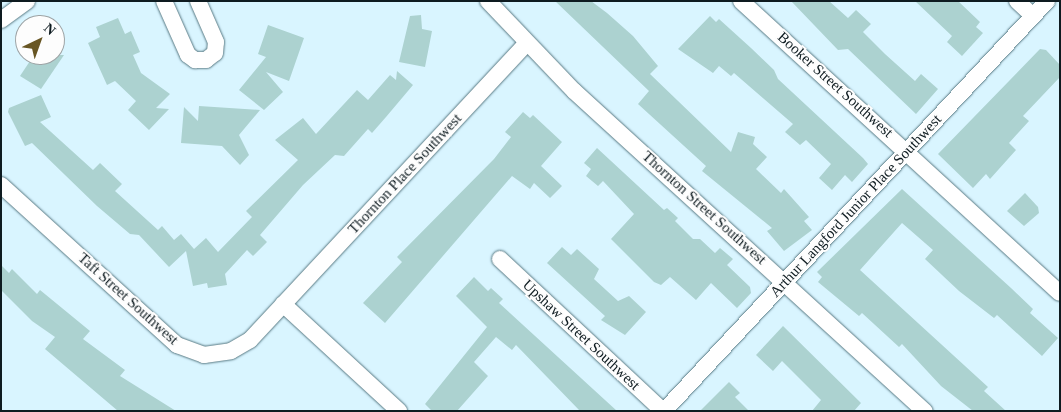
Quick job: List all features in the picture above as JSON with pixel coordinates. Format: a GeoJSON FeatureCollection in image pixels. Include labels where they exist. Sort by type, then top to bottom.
{"type":"FeatureCollection","features":[{"type":"Feature","properties":{"kind":"street"},"geometry":{"type":"LineString","coordinates":[[1,20],[27,1]]}},
{"type":"Feature","properties":{"kind":"street"},"geometry":{"type":"LineString","coordinates":[[164,1],[188,55],[195,60],[206,60],[214,53],[216,42],[198,1]]}},
{"type":"Feature","properties":{"kind":"street","name":"Thornton Street Southwest"},"geometry":{"type":"LineString","coordinates":[[488,1],[526,44],[786,281],[925,411]]}},
{"type":"Feature","properties":{"kind":"street","name":"Booker Street Southwest"},"geometry":{"type":"LineString","coordinates":[[741,1],[908,151],[1060,293]]}},
{"type":"Feature","properties":{"kind":"street"},"geometry":{"type":"LineString","coordinates":[[1017,1],[1033,16]]}},
{"type":"Feature","properties":{"kind":"street","name":"Arthur Langford Junior Place Southwest"},"geometry":{"type":"LineString","coordinates":[[663,411],[1047,1]]}},
{"type":"Feature","properties":{"kind":"street","name":"Thornton Place Southwest"},"geometry":{"type":"LineString","coordinates":[[283,304],[526,44]]}},
{"type":"Feature","properties":{"kind":"street","name":"Taft Street Southwest"},"geometry":{"type":"LineString","coordinates":[[1,185],[177,346],[204,355],[231,351],[250,340],[283,304]]}},
{"type":"Feature","properties":{"kind":"street","name":"Upshaw Street Southwest"},"geometry":{"type":"LineString","coordinates":[[500,259],[663,411]]}},
{"type":"Feature","properties":{"kind":"street"},"geometry":{"type":"LineString","coordinates":[[283,304],[399,411]]}},
{"type":"Feature","properties":{"kind":"building"},"geometry":{"type":"Polygon","coordinates":[[[555,1],[591,1],[607,13],[633,36],[658,66],[650,74],[731,152],[738,132],[755,137],[753,144],[767,157],[756,169],[781,193],[784,189],[809,217],[804,221],[812,230],[784,251],[767,231],[772,228],[702,171],[706,166],[638,104],[649,91],[555,1]]]}},
{"type":"Feature","properties":{"kind":"building"},"geometry":{"type":"Polygon","coordinates":[[[791,1],[829,1],[848,18],[856,10],[871,24],[863,32],[885,54],[915,81],[921,74],[938,89],[916,114],[848,49],[838,50],[791,1]]]}},
{"type":"Feature","properties":{"kind":"building"},"geometry":{"type":"Polygon","coordinates":[[[915,1],[958,1],[980,22],[976,27],[983,33],[962,56],[947,42],[952,36],[915,1]]]}},
{"type":"Feature","properties":{"kind":"building"},"geometry":{"type":"Polygon","coordinates":[[[421,15],[422,29],[432,31],[425,67],[399,62],[410,16],[421,15]]]}},
{"type":"Feature","properties":{"kind":"building"},"geometry":{"type":"Polygon","coordinates":[[[710,16],[716,22],[719,19],[751,48],[774,70],[778,79],[863,158],[868,164],[852,182],[845,175],[832,190],[819,178],[831,164],[806,140],[800,145],[785,132],[793,124],[734,73],[731,76],[719,66],[713,73],[678,49],[710,16]]]}},
{"type":"Feature","properties":{"kind":"building"},"geometry":{"type":"Polygon","coordinates":[[[118,18],[125,34],[131,31],[140,52],[133,55],[141,73],[170,94],[156,108],[169,109],[149,130],[128,110],[136,101],[115,81],[107,85],[88,43],[100,37],[96,27],[118,18]]]}},
{"type":"Feature","properties":{"kind":"building"},"geometry":{"type":"Polygon","coordinates":[[[268,25],[304,38],[289,81],[266,72],[283,92],[264,110],[239,90],[266,57],[258,54],[268,25]]]}},
{"type":"Feature","properties":{"kind":"building"},"geometry":{"type":"Polygon","coordinates":[[[1040,49],[1046,50],[1060,65],[1060,77],[1023,116],[1029,121],[1009,143],[1016,150],[990,179],[986,174],[973,188],[938,154],[1040,49]]]}},
{"type":"Feature","properties":{"kind":"building"},"geometry":{"type":"Polygon","coordinates":[[[27,65],[57,65],[41,89],[20,76],[27,65]]]}},
{"type":"Feature","properties":{"kind":"building"},"geometry":{"type":"Polygon","coordinates":[[[397,71],[413,85],[386,117],[372,133],[368,129],[344,156],[335,155],[303,185],[260,235],[267,242],[253,256],[247,250],[225,274],[227,285],[208,288],[207,283],[193,286],[186,251],[169,267],[139,235],[130,234],[97,206],[32,143],[25,146],[8,112],[9,108],[41,95],[51,117],[40,122],[93,170],[100,163],[122,184],[115,191],[158,230],[162,226],[174,240],[181,234],[194,249],[206,238],[218,252],[252,217],[246,211],[298,160],[275,140],[303,118],[316,134],[357,90],[368,100],[390,75],[396,80],[397,71]]]}},
{"type":"Feature","properties":{"kind":"building"},"geometry":{"type":"Polygon","coordinates":[[[199,106],[260,110],[239,135],[249,155],[240,165],[222,146],[181,143],[184,107],[198,121],[199,106]]]}},
{"type":"Feature","properties":{"kind":"building"},"geometry":{"type":"Polygon","coordinates":[[[523,112],[530,118],[533,115],[562,142],[541,166],[562,186],[550,198],[534,183],[530,189],[512,176],[385,323],[363,303],[402,262],[397,257],[494,159],[511,137],[505,132],[523,112]]]}},
{"type":"Feature","properties":{"kind":"building"},"geometry":{"type":"Polygon","coordinates":[[[597,148],[664,210],[667,208],[678,218],[675,221],[693,239],[700,239],[715,253],[720,248],[733,259],[727,265],[750,287],[751,293],[737,308],[711,283],[696,300],[670,277],[661,285],[654,282],[611,239],[634,214],[603,181],[598,186],[586,176],[591,169],[584,163],[597,148]]]}},
{"type":"Feature","properties":{"kind":"building"},"geometry":{"type":"Polygon","coordinates":[[[902,189],[1033,309],[1030,313],[1058,338],[1042,356],[997,315],[994,318],[959,291],[925,259],[933,250],[902,223],[860,270],[988,387],[984,391],[1006,411],[973,411],[941,386],[902,344],[899,347],[862,313],[859,316],[818,282],[822,277],[817,272],[902,189]]]}},
{"type":"Feature","properties":{"kind":"building"},"geometry":{"type":"Polygon","coordinates":[[[1025,193],[1038,207],[1039,213],[1024,226],[1007,211],[1025,193]]]}},
{"type":"Feature","properties":{"kind":"building"},"geometry":{"type":"Polygon","coordinates":[[[562,247],[571,255],[577,249],[599,269],[594,279],[618,301],[629,296],[646,312],[625,335],[601,320],[605,316],[547,263],[562,247]]]}},
{"type":"Feature","properties":{"kind":"building"},"geometry":{"type":"Polygon","coordinates":[[[1,265],[9,273],[12,269],[37,294],[40,290],[90,331],[83,339],[125,370],[120,376],[176,411],[118,411],[45,349],[55,337],[32,321],[1,290],[1,265]]]}},
{"type":"Feature","properties":{"kind":"building"},"geometry":{"type":"Polygon","coordinates":[[[474,277],[488,291],[491,288],[503,299],[499,303],[617,411],[580,411],[516,345],[512,350],[496,337],[474,362],[488,376],[457,411],[432,411],[425,404],[487,327],[456,296],[474,277]]]}},
{"type":"Feature","properties":{"kind":"building"},"geometry":{"type":"Polygon","coordinates":[[[783,326],[861,403],[854,411],[812,411],[821,400],[782,361],[773,371],[756,355],[783,326]]]}},
{"type":"Feature","properties":{"kind":"building"},"geometry":{"type":"Polygon","coordinates":[[[729,382],[740,393],[735,397],[749,411],[700,411],[729,382]]]}}]}
